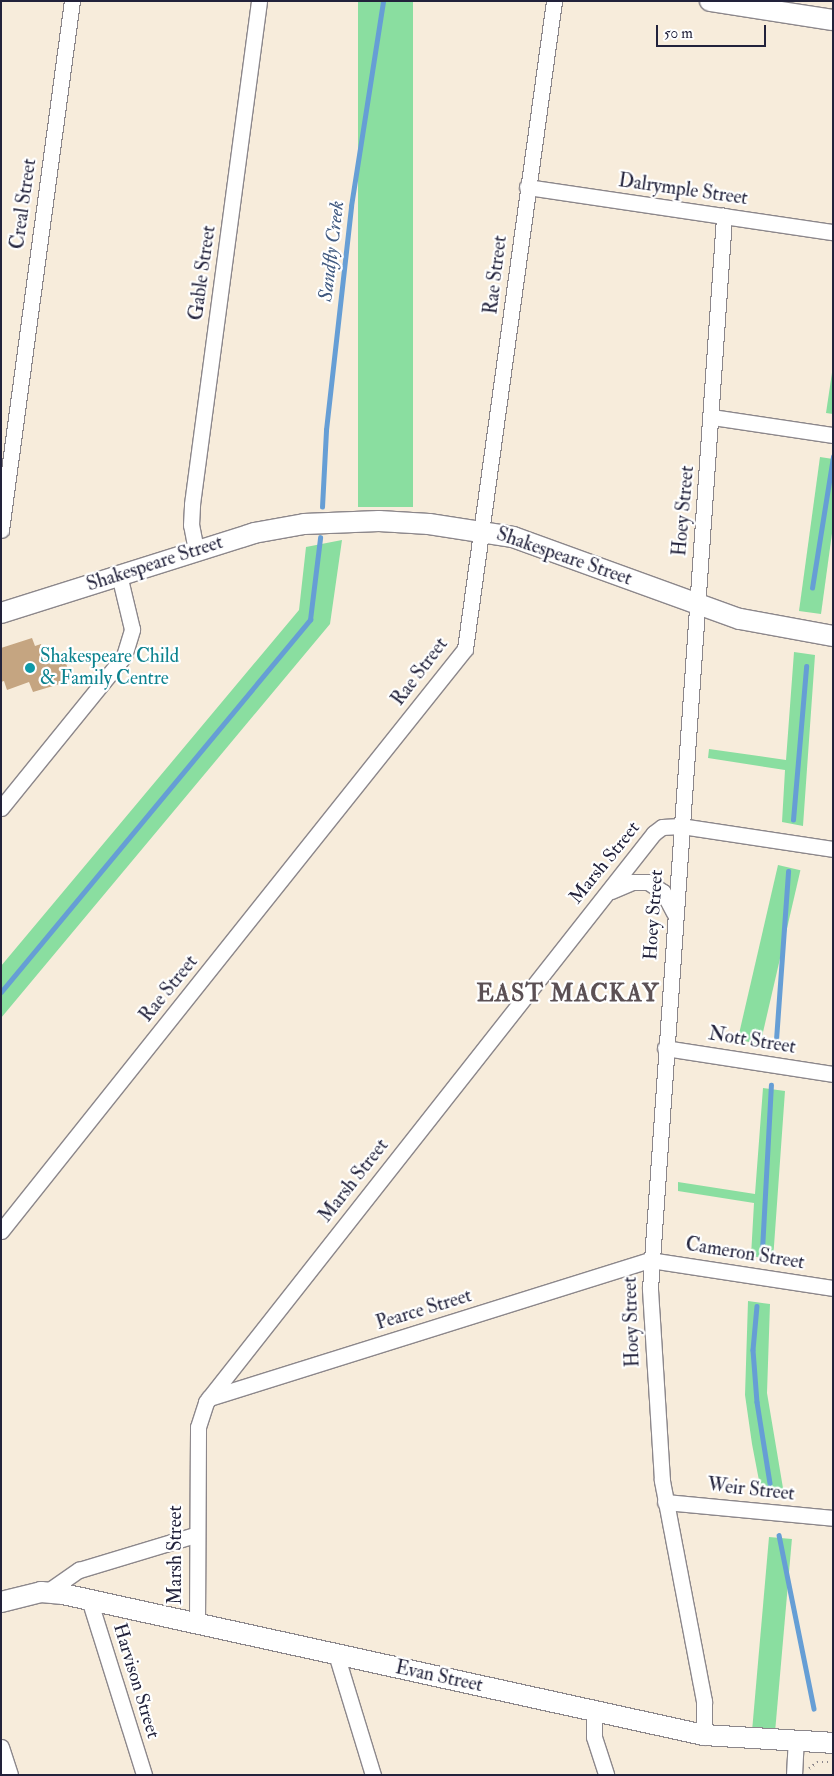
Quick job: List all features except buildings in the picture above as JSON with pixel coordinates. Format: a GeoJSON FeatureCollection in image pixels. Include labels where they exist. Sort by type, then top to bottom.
{"type":"FeatureCollection","features":[{"type":"Feature","properties":{"kind":"street","name":"Creal Street"},"geometry":{"type":"LineString","coordinates":[[1,530],[72,1]]}},
{"type":"Feature","properties":{"kind":"street","name":"Gable Street"},"geometry":{"type":"LineString","coordinates":[[196,550],[192,504],[259,1]]}},
{"type":"Feature","properties":{"kind":"street","name":"Rae Street"},"geometry":{"type":"LineString","coordinates":[[1,1231],[465,650],[483,531],[527,187],[554,1]]}},
{"type":"Feature","properties":{"kind":"street"},"geometry":{"type":"LineString","coordinates":[[710,1],[833,20]]}},
{"type":"Feature","properties":{"kind":"street","name":"Dalrymple Street"},"geometry":{"type":"LineString","coordinates":[[527,187],[833,232]]}},
{"type":"Feature","properties":{"kind":"street","name":"Hoey Street"},"geometry":{"type":"LineString","coordinates":[[704,1734],[704,1701],[665,1502],[652,1327],[650,1260],[664,1048],[712,417],[724,216]]}},
{"type":"Feature","properties":{"kind":"street"},"geometry":{"type":"LineString","coordinates":[[712,417],[833,435]]}},
{"type":"Feature","properties":{"kind":"street","name":"Shakespeare Street"},"geometry":{"type":"LineString","coordinates":[[1,613],[254,533],[304,524],[344,521],[405,522],[483,531],[535,544],[697,604],[758,624],[833,636]]}},
{"type":"Feature","properties":{"kind":"street"},"geometry":{"type":"LineString","coordinates":[[1,808],[124,656],[132,629],[119,575]]}},
{"type":"Feature","properties":{"kind":"street","name":"Marsh Street"},"geometry":{"type":"LineString","coordinates":[[196,1622],[195,1535],[199,1420],[209,1398],[656,831],[681,826],[833,849]]}},
{"type":"Feature","properties":{"kind":"street"},"geometry":{"type":"LineString","coordinates":[[605,895],[624,884],[648,882],[665,895],[674,913]]}},
{"type":"Feature","properties":{"kind":"street","name":"Nott Street"},"geometry":{"type":"LineString","coordinates":[[664,1048],[833,1074]]}},
{"type":"Feature","properties":{"kind":"street","name":"Pearce Street"},"geometry":{"type":"LineString","coordinates":[[209,1398],[650,1260]]}},
{"type":"Feature","properties":{"kind":"street","name":"Cameron Street"},"geometry":{"type":"LineString","coordinates":[[650,1260],[833,1288]]}},
{"type":"Feature","properties":{"kind":"street","name":"Weir Street"},"geometry":{"type":"LineString","coordinates":[[665,1502],[833,1518]]}},
{"type":"Feature","properties":{"kind":"street","name":"Evan Street"},"geometry":{"type":"LineString","coordinates":[[1,1602],[47,1592],[80,1570],[195,1535]]}},
{"type":"Feature","properties":{"kind":"street","name":"Evan Street"},"geometry":{"type":"LineString","coordinates":[[47,1592],[196,1622],[704,1734],[833,1743]]}},
{"type":"Feature","properties":{"kind":"street","name":"Harvison Street"},"geometry":{"type":"LineString","coordinates":[[89,1599],[144,1775]]}},
{"type":"Feature","properties":{"kind":"street"},"geometry":{"type":"LineString","coordinates":[[336,1654],[373,1775]]}},
{"type":"Feature","properties":{"kind":"street"},"geometry":{"type":"LineString","coordinates":[[594,1711],[594,1737],[606,1775]]}},
{"type":"Feature","properties":{"kind":"street"},"geometry":{"type":"LineString","coordinates":[[796,1741],[800,1773]]}},
{"type":"Feature","properties":{"kind":"street"},"geometry":{"type":"LineString","coordinates":[[1,1746],[10,1775]]}},
{"type":"Feature","properties":{"kind":"path"},"geometry":{"type":"LineString","coordinates":[[800,1773],[817,1762],[833,1762]]}},
{"type":"Feature","properties":{"kind":"green space"},"geometry":{"type":"Polygon","coordinates":[[[358,1],[413,1],[413,507],[358,507],[358,1]]]}},
{"type":"Feature","properties":{"kind":"green space"},"geometry":{"type":"Polygon","coordinates":[[[833,366],[833,414],[826,413],[833,366]]]}},
{"type":"Feature","properties":{"kind":"green space"},"geometry":{"type":"Polygon","coordinates":[[[820,457],[833,459],[833,526],[821,614],[799,611],[820,457]]]}},
{"type":"Feature","properties":{"kind":"green space"},"geometry":{"type":"Polygon","coordinates":[[[342,540],[330,624],[1,1018],[1,966],[299,610],[306,547],[342,540]]]}},
{"type":"Feature","properties":{"kind":"green space"},"geometry":{"type":"Polygon","coordinates":[[[794,652],[815,655],[803,826],[782,822],[785,770],[708,758],[709,749],[786,760],[794,652]]]}},
{"type":"Feature","properties":{"kind":"green space"},"geometry":{"type":"Polygon","coordinates":[[[778,865],[800,870],[760,1045],[738,1039],[778,865]]]}},
{"type":"Feature","properties":{"kind":"green space"},"geometry":{"type":"Polygon","coordinates":[[[763,1088],[785,1091],[773,1260],[751,1256],[754,1203],[678,1191],[678,1182],[755,1194],[763,1088]]]}},
{"type":"Feature","properties":{"kind":"green space"},"geometry":{"type":"Polygon","coordinates":[[[748,1301],[770,1304],[767,1393],[784,1494],[761,1491],[752,1444],[745,1395],[748,1301]]]}},
{"type":"Feature","properties":{"kind":"green space"},"geometry":{"type":"Polygon","coordinates":[[[769,1537],[792,1539],[775,1730],[752,1728],[769,1537]]]}},
{"type":"Feature","properties":{"kind":"waterway","name":"Sandfly Creek"},"geometry":{"type":"LineString","coordinates":[[322,507],[326,430],[351,206],[383,1]]}},
{"type":"Feature","properties":{"kind":"waterway"},"geometry":{"type":"LineString","coordinates":[[812,588],[833,457]]}},
{"type":"Feature","properties":{"kind":"waterway"},"geometry":{"type":"LineString","coordinates":[[1,992],[310,620],[320,538]]}},
{"type":"Feature","properties":{"kind":"waterway"},"geometry":{"type":"LineString","coordinates":[[793,820],[806,667]]}},
{"type":"Feature","properties":{"kind":"waterway"},"geometry":{"type":"LineString","coordinates":[[776,1040],[788,871]]}},
{"type":"Feature","properties":{"kind":"waterway"},"geometry":{"type":"LineString","coordinates":[[762,1250],[771,1085]]}},
{"type":"Feature","properties":{"kind":"waterway"},"geometry":{"type":"LineString","coordinates":[[757,1306],[753,1350],[757,1402],[770,1483]]}},
{"type":"Feature","properties":{"kind":"waterway"},"geometry":{"type":"LineString","coordinates":[[779,1535],[814,1708]]}},
{"type":"Feature","properties":{"kind":"place","name":"Shakespeare Child & Family Centre"},"geometry":{"type":"Point","coordinates":[30,668]}},
{"type":"Feature","properties":{"kind":"district","name":"EAST MACKAY"},"geometry":{"type":"Point","coordinates":[568,994]}}]}
